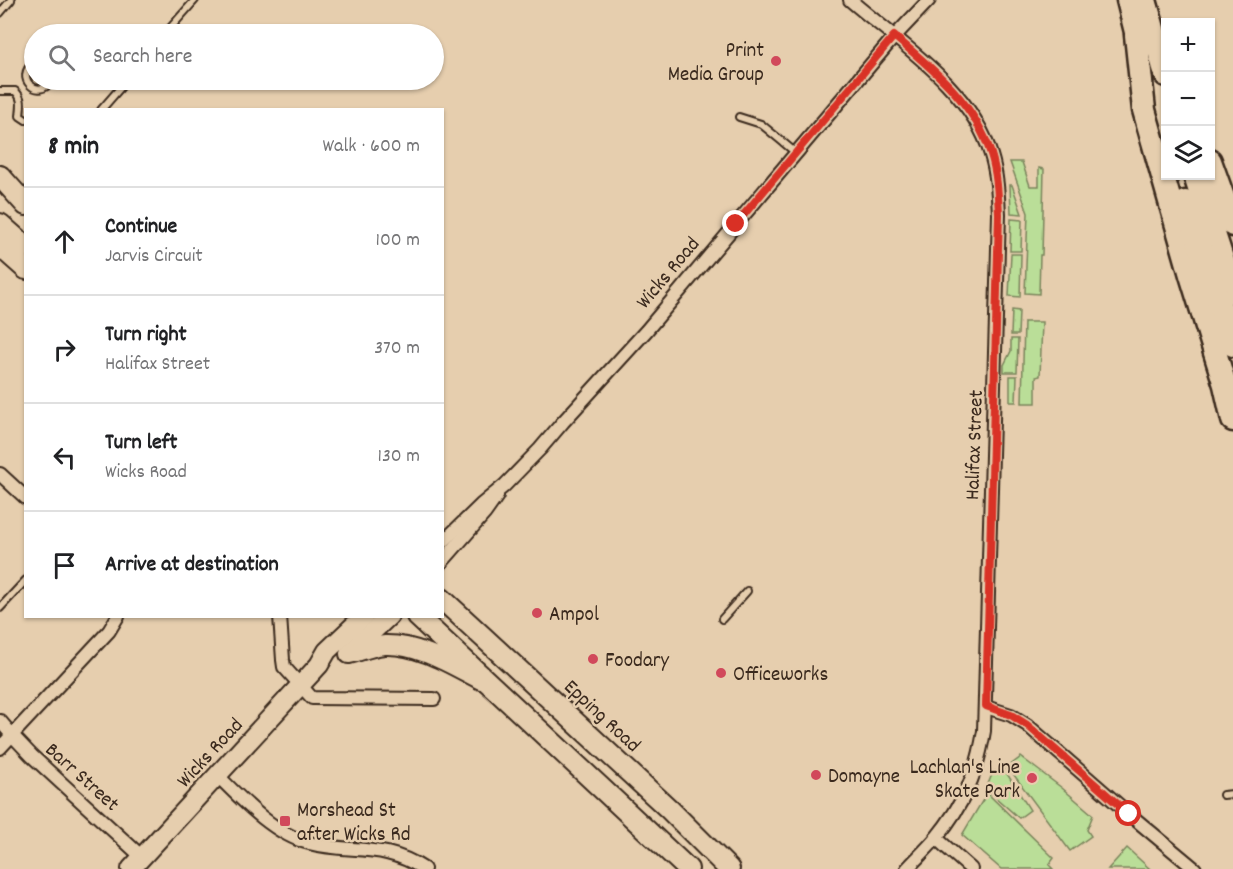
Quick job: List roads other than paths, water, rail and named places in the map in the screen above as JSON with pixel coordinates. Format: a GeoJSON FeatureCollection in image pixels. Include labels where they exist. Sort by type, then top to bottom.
{"type":"FeatureCollection","features":[{"type":"Feature","properties":{"kind":"highway"},"geometry":{"type":"LineString","coordinates":[[1128,0],[1162,126]]}},
{"type":"Feature","properties":{"kind":"highway"},"geometry":{"type":"LineString","coordinates":[[1146,0],[1161,24]]}},
{"type":"Feature","properties":{"kind":"highway"},"geometry":{"type":"LineString","coordinates":[[1146,0],[1165,72]]}},
{"type":"Feature","properties":{"kind":"highway"},"geometry":{"type":"LineString","coordinates":[[1136,35],[1144,110],[1225,385],[1233,420]]}},
{"type":"Feature","properties":{"kind":"highway"},"geometry":{"type":"LineString","coordinates":[[1215,175],[1233,225]]}},
{"type":"Feature","properties":{"kind":"highway"},"geometry":{"type":"LineString","coordinates":[[1177,180],[1233,345]]}},
{"type":"Feature","properties":{"kind":"highway"},"geometry":{"type":"LineString","coordinates":[[1196,180],[1233,292]]}},
{"type":"Feature","properties":{"kind":"main road"},"geometry":{"type":"LineString","coordinates":[[0,176],[24,203]]}},
{"type":"Feature","properties":{"kind":"main road"},"geometry":{"type":"LineString","coordinates":[[0,194],[24,215]]}},
{"type":"Feature","properties":{"kind":"main road"},"geometry":{"type":"LineString","coordinates":[[0,224],[24,245]]}},
{"type":"Feature","properties":{"kind":"main road"},"geometry":{"type":"LineString","coordinates":[[0,246],[24,267]]}},
{"type":"Feature","properties":{"kind":"main road","name":"Epping Road"},"geometry":{"type":"LineString","coordinates":[[444,602],[669,809],[729,869]]}},
{"type":"Feature","properties":{"kind":"main road","name":"Wicks Road"},"geometry":{"type":"LineString","coordinates":[[137,863],[319,665],[327,651],[362,618]]}},
{"type":"Feature","properties":{"kind":"main road","name":"Wicks Road"},"geometry":{"type":"LineString","coordinates":[[319,665],[349,654],[387,618]]}},
{"type":"Feature","properties":{"kind":"main road"},"geometry":{"type":"LineString","coordinates":[[419,618],[688,869]]}},
{"type":"Feature","properties":{"kind":"main road"},"geometry":{"type":"LineString","coordinates":[[349,654],[379,646],[408,647],[441,660],[488,684]]}},
{"type":"Feature","properties":{"kind":"street","name":"Halifax Street"},"geometry":{"type":"LineString","coordinates":[[850,0],[941,76],[958,95],[984,136],[991,155],[997,185],[999,214],[984,731],[980,757],[970,785],[954,814],[936,838],[907,869]]}},
{"type":"Feature","properties":{"kind":"street","name":"Wicks Road"},"geometry":{"type":"LineString","coordinates":[[444,541],[540,450],[657,319],[894,36],[929,0]]}},
{"type":"Feature","properties":{"kind":"street"},"geometry":{"type":"LineString","coordinates":[[0,474],[24,496]]}},
{"type":"Feature","properties":{"kind":"street","name":"Wicks Road"},"geometry":{"type":"LineString","coordinates":[[444,560],[485,513],[504,486]]}},
{"type":"Feature","properties":{"kind":"street"},"geometry":{"type":"LineString","coordinates":[[0,748],[110,631],[117,618]]}},
{"type":"Feature","properties":{"kind":"street"},"geometry":{"type":"LineString","coordinates":[[280,618],[284,667],[312,698],[434,699]]}},
{"type":"Feature","properties":{"kind":"street"},"geometry":{"type":"LineString","coordinates":[[986,706],[1011,715],[1027,725],[1195,869]]}},
{"type":"Feature","properties":{"kind":"street","name":"Barr Street"},"geometry":{"type":"LineString","coordinates":[[0,721],[137,863]]}},
{"type":"Feature","properties":{"kind":"street"},"geometry":{"type":"LineString","coordinates":[[217,776],[268,822],[293,837],[308,843],[326,846],[387,852],[424,869]]}},
{"type":"Feature","properties":{"kind":"street"},"geometry":{"type":"LineString","coordinates":[[936,838],[971,869]]}},
{"type":"Feature","properties":{"kind":"lane"},"geometry":{"type":"LineString","coordinates":[[0,13],[11,0]]}},
{"type":"Feature","properties":{"kind":"lane"},"geometry":{"type":"LineString","coordinates":[[174,24],[195,0]]}},
{"type":"Feature","properties":{"kind":"lane"},"geometry":{"type":"LineString","coordinates":[[19,95],[24,90]]}},
{"type":"Feature","properties":{"kind":"lane"},"geometry":{"type":"LineString","coordinates":[[103,108],[118,90]]}},
{"type":"Feature","properties":{"kind":"lane"},"geometry":{"type":"LineString","coordinates":[[0,92],[15,91],[19,95],[20,116],[24,119]]}},
{"type":"Feature","properties":{"kind":"lane"},"geometry":{"type":"LineString","coordinates":[[740,117],[761,124],[796,153]]}},
{"type":"Feature","properties":{"kind":"lane"},"geometry":{"type":"LineString","coordinates":[[0,608],[24,582]]}},
{"type":"Feature","properties":{"kind":"lane"},"geometry":{"type":"LineString","coordinates":[[722,619],[747,591]]}},
{"type":"Feature","properties":{"kind":"lane"},"geometry":{"type":"LineString","coordinates":[[1223,795],[1233,794]]}},
{"type":"Feature","properties":{"kind":"place","name":"Print Media Group"},"geometry":{"type":"Point","coordinates":[776,61]}},
{"type":"Feature","properties":{"kind":"place","name":"Ampol"},"geometry":{"type":"Point","coordinates":[537,613]}},
{"type":"Feature","properties":{"kind":"place","name":"Foodary"},"geometry":{"type":"Point","coordinates":[593,659]}},
{"type":"Feature","properties":{"kind":"place","name":"Officeworks"},"geometry":{"type":"Point","coordinates":[721,673]}},
{"type":"Feature","properties":{"kind":"place","name":"Domayne"},"geometry":{"type":"Point","coordinates":[816,775]}},
{"type":"Feature","properties":{"kind":"place","name":"Lachlan's Line Skate Park"},"geometry":{"type":"Point","coordinates":[1032,778]}},
{"type":"Feature","properties":{"kind":"place","name":"Morshead St after Wicks Rd"},"geometry":{"type":"Point","coordinates":[285,821]}}]}
